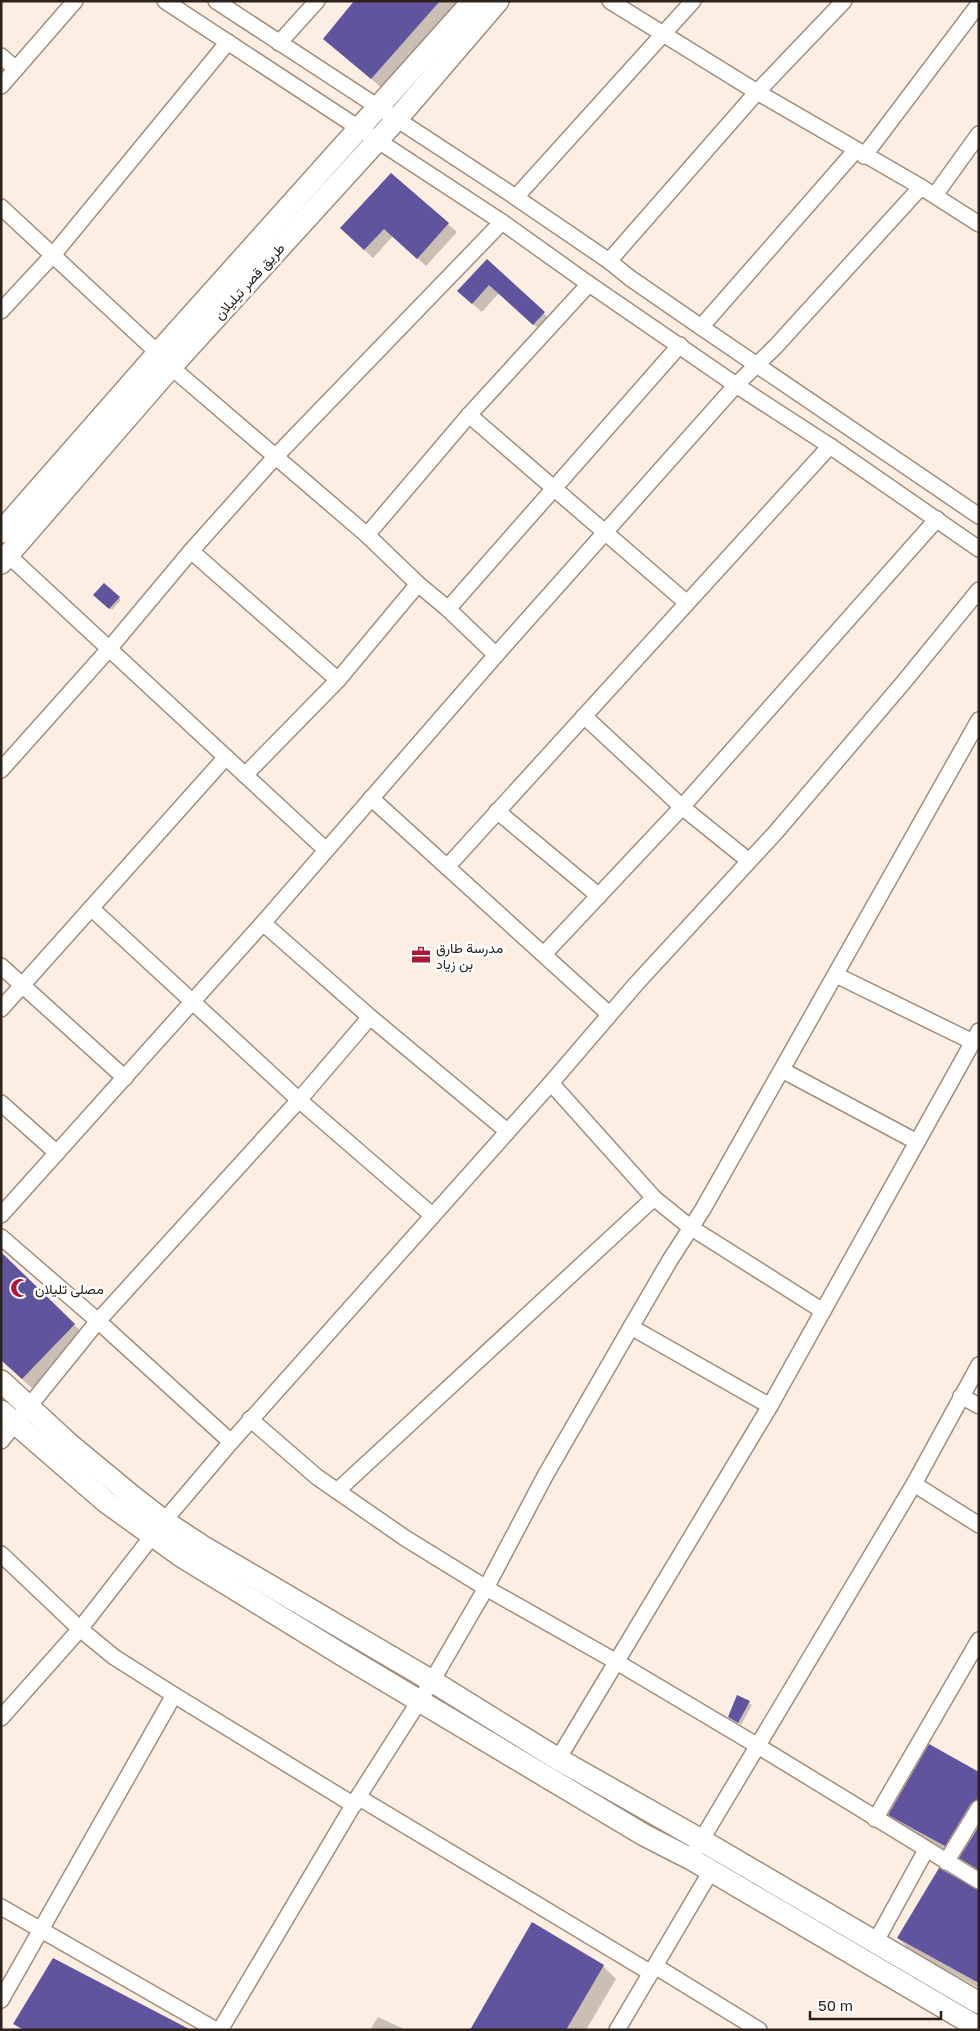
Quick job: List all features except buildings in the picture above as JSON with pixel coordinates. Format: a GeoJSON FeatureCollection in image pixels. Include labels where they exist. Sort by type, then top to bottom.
{"type":"FeatureCollection","features":[{"type":"Feature","properties":{"kind":"main road","name":"طريق قصر تيليلان"},"geometry":{"type":"LineString","coordinates":[[369,134],[378,107],[473,1]]}},
{"type":"Feature","properties":{"kind":"main road","name":"طريق قصر تيليلان"},"geometry":{"type":"LineString","coordinates":[[1,532],[164,360],[369,134],[396,120],[498,1]]}},
{"type":"Feature","properties":{"kind":"main road","name":"طريق قصر تيليلان"},"geometry":{"type":"LineString","coordinates":[[5,559],[164,360]]}},
{"type":"Feature","properties":{"kind":"main road"},"geometry":{"type":"LineString","coordinates":[[1,1381],[159,1529],[182,1556],[344,1656],[644,1835],[691,1859],[978,2028]]}},
{"type":"Feature","properties":{"kind":"main road"},"geometry":{"type":"LineString","coordinates":[[9,1418],[106,1502],[238,1569],[432,1681],[558,1759],[701,1840],[979,2003]]}},
{"type":"Feature","properties":{"kind":"street"},"geometry":{"type":"LineString","coordinates":[[1,86],[75,1]]}},
{"type":"Feature","properties":{"kind":"street"},"geometry":{"type":"LineString","coordinates":[[165,1],[502,222],[736,385],[830,446],[979,549]]}},
{"type":"Feature","properties":{"kind":"street"},"geometry":{"type":"LineString","coordinates":[[216,1],[516,197],[701,327],[979,516]]}},
{"type":"Feature","properties":{"kind":"street"},"geometry":{"type":"LineString","coordinates":[[279,43],[317,1]]}},
{"type":"Feature","properties":{"kind":"street"},"geometry":{"type":"LineString","coordinates":[[610,1],[757,92],[935,195],[979,224]]}},
{"type":"Feature","properties":{"kind":"street"},"geometry":{"type":"LineString","coordinates":[[516,197],[693,1]]}},
{"type":"Feature","properties":{"kind":"street"},"geometry":{"type":"LineString","coordinates":[[609,261],[757,92],[844,1]]}},
{"type":"Feature","properties":{"kind":"street"},"geometry":{"type":"LineString","coordinates":[[701,327],[860,153],[979,4]]}},
{"type":"Feature","properties":{"kind":"street"},"geometry":{"type":"LineString","coordinates":[[1,311],[53,255],[228,42]]}},
{"type":"Feature","properties":{"kind":"street"},"geometry":{"type":"LineString","coordinates":[[1,56],[16,69]]}},
{"type":"Feature","properties":{"kind":"street"},"geometry":{"type":"LineString","coordinates":[[935,195],[979,134]]}},
{"type":"Feature","properties":{"kind":"street"},"geometry":{"type":"LineString","coordinates":[[1,1216],[263,923],[496,655],[736,385],[776,346],[921,187]]}},
{"type":"Feature","properties":{"kind":"street"},"geometry":{"type":"LineString","coordinates":[[1,207],[164,360],[367,534],[418,584],[448,609],[496,655]]}},
{"type":"Feature","properties":{"kind":"street"},"geometry":{"type":"LineString","coordinates":[[1,770],[109,649],[191,551],[276,456],[502,222]]}},
{"type":"Feature","properties":{"kind":"street"},"geometry":{"type":"LineString","coordinates":[[367,534],[469,416],[589,284]]}},
{"type":"Feature","properties":{"kind":"street"},"geometry":{"type":"LineString","coordinates":[[448,609],[680,345]]}},
{"type":"Feature","properties":{"kind":"street"},"geometry":{"type":"LineString","coordinates":[[469,416],[687,603]]}},
{"type":"Feature","properties":{"kind":"street"},"geometry":{"type":"LineString","coordinates":[[447,867],[830,446]]}},
{"type":"Feature","properties":{"kind":"street"},"geometry":{"type":"LineString","coordinates":[[544,954],[682,807],[937,519]]}},
{"type":"Feature","properties":{"kind":"street"},"geometry":{"type":"LineString","coordinates":[[191,551],[338,680]]}},
{"type":"Feature","properties":{"kind":"street"},"geometry":{"type":"LineString","coordinates":[[5,559],[109,649],[326,850]]}},
{"type":"Feature","properties":{"kind":"street"},"geometry":{"type":"LineString","coordinates":[[245,775],[338,680],[418,584]]}},
{"type":"Feature","properties":{"kind":"street"},"geometry":{"type":"LineString","coordinates":[[1,1718],[80,1629],[159,1529],[250,1420],[506,1131],[551,1083],[610,1014],[749,862],[904,682],[979,590]]}},
{"type":"Feature","properties":{"kind":"street"},"geometry":{"type":"LineString","coordinates":[[584,716],[682,807],[749,862]]}},
{"type":"Feature","properties":{"kind":"street"},"geometry":{"type":"LineString","coordinates":[[220,2030],[356,1801],[432,1681],[486,1588],[546,1476],[631,1327],[690,1227],[703,1209],[979,720]]}},
{"type":"Feature","properties":{"kind":"street"},"geometry":{"type":"LineString","coordinates":[[1,1009],[226,757]]}},
{"type":"Feature","properties":{"kind":"street"},"geometry":{"type":"LineString","coordinates":[[371,798],[610,1014]]}},
{"type":"Feature","properties":{"kind":"street"},"geometry":{"type":"LineString","coordinates":[[497,811],[599,896]]}},
{"type":"Feature","properties":{"kind":"street"},"geometry":{"type":"LineString","coordinates":[[91,908],[299,1100],[432,1215]]}},
{"type":"Feature","properties":{"kind":"street"},"geometry":{"type":"LineString","coordinates":[[263,923],[370,1017],[506,1131]]}},
{"type":"Feature","properties":{"kind":"street"},"geometry":{"type":"LineString","coordinates":[[1,966],[125,1078]]}},
{"type":"Feature","properties":{"kind":"street"},"geometry":{"type":"LineString","coordinates":[[558,1759],[615,1661],[770,1406],[976,1036],[836,975]]}},
{"type":"Feature","properties":{"kind":"street"},"geometry":{"type":"LineString","coordinates":[[1,1441],[9,1418],[29,1406],[98,1321],[299,1100],[370,1017]]}},
{"type":"Feature","properties":{"kind":"street"},"geometry":{"type":"LineString","coordinates":[[782,1070],[917,1142]]}},
{"type":"Feature","properties":{"kind":"street"},"geometry":{"type":"LineString","coordinates":[[551,1083],[654,1198],[690,1227],[823,1311]]}},
{"type":"Feature","properties":{"kind":"street"},"geometry":{"type":"LineString","coordinates":[[1,1103],[57,1153]]}},
{"type":"Feature","properties":{"kind":"street"},"geometry":{"type":"LineString","coordinates":[[337,1491],[654,1198]]}},
{"type":"Feature","properties":{"kind":"street"},"geometry":{"type":"LineString","coordinates":[[1,1237],[98,1321],[231,1442]]}},
{"type":"Feature","properties":{"kind":"street"},"geometry":{"type":"LineString","coordinates":[[631,1327],[770,1406]]}},
{"type":"Feature","properties":{"kind":"street"},"geometry":{"type":"LineString","coordinates":[[691,1859],[914,1484],[979,1365]]}},
{"type":"Feature","properties":{"kind":"street"},"geometry":{"type":"LineString","coordinates":[[961,1396],[979,1406]]}},
{"type":"Feature","properties":{"kind":"street"},"geometry":{"type":"LineString","coordinates":[[250,1420],[317,1477],[405,1538],[486,1588],[615,1661],[758,1746],[979,1881]]}},
{"type":"Feature","properties":{"kind":"street"},"geometry":{"type":"LineString","coordinates":[[914,1484],[979,1524]]}},
{"type":"Feature","properties":{"kind":"street"},"geometry":{"type":"LineString","coordinates":[[1,1554],[80,1629],[114,1657],[174,1696],[759,2030]]}},
{"type":"Feature","properties":{"kind":"street"},"geometry":{"type":"LineString","coordinates":[[875,1819],[979,1640]]}},
{"type":"Feature","properties":{"kind":"street"},"geometry":{"type":"LineString","coordinates":[[1,2000],[174,1696]]}},
{"type":"Feature","properties":{"kind":"street"},"geometry":{"type":"LineString","coordinates":[[946,1862],[979,1808]]}},
{"type":"Feature","properties":{"kind":"street"},"geometry":{"type":"LineString","coordinates":[[875,1943],[926,1850]]}},
{"type":"Feature","properties":{"kind":"street"},"geometry":{"type":"LineString","coordinates":[[617,2030],[711,1871]]}},
{"type":"Feature","properties":{"kind":"street"},"geometry":{"type":"LineString","coordinates":[[1,1907],[216,2030]]}},
{"type":"Feature","properties":{"kind":"place","name":"مدرسة طارق بن زياد"},"geometry":{"type":"Point","coordinates":[421,955]}},
{"type":"Feature","properties":{"kind":"place","name":"مصلى تليلان"},"geometry":{"type":"Point","coordinates":[20,1288]}}]}
